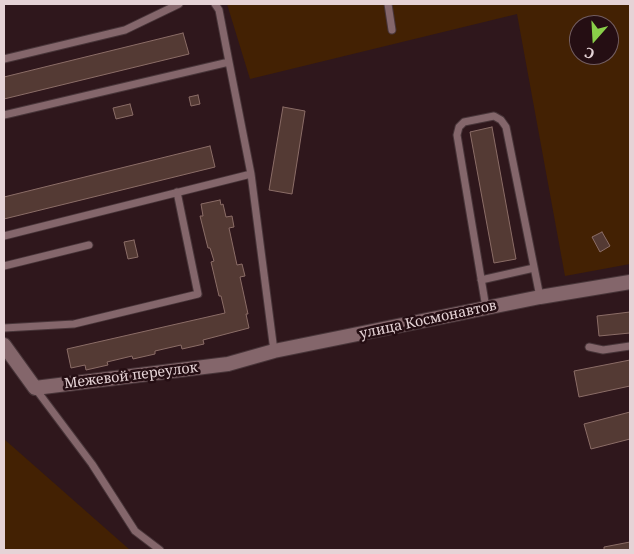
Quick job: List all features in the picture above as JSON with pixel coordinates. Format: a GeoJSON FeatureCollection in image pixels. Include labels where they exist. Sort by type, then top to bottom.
{"type":"FeatureCollection","features":[{"type":"Feature","properties":{"kind":"street","name":"улица Космонавтов"},"geometry":{"type":"LineString","coordinates":[[228,364],[274,351],[540,297],[630,282]]}},
{"type":"Feature","properties":{"kind":"street"},"geometry":{"type":"LineString","coordinates":[[4,345],[35,388]]}},
{"type":"Feature","properties":{"kind":"street","name":"Межевой переулок"},"geometry":{"type":"LineString","coordinates":[[35,388],[228,364]]}},
{"type":"Feature","properties":{"kind":"lane"},"geometry":{"type":"LineString","coordinates":[[4,58],[125,30],[179,4]]}},
{"type":"Feature","properties":{"kind":"lane"},"geometry":{"type":"LineString","coordinates":[[215,4],[218,10],[251,174],[274,351]]}},
{"type":"Feature","properties":{"kind":"lane"},"geometry":{"type":"LineString","coordinates":[[388,4],[392,30]]}},
{"type":"Feature","properties":{"kind":"lane"},"geometry":{"type":"LineString","coordinates":[[4,115],[229,62]]}},
{"type":"Feature","properties":{"kind":"lane"},"geometry":{"type":"LineString","coordinates":[[486,308],[457,135],[459,127],[464,122],[494,116],[501,120],[506,127],[540,297]]}},
{"type":"Feature","properties":{"kind":"lane"},"geometry":{"type":"LineString","coordinates":[[4,236],[251,174]]}},
{"type":"Feature","properties":{"kind":"lane"},"geometry":{"type":"LineString","coordinates":[[4,328],[74,324],[198,294],[177,192]]}},
{"type":"Feature","properties":{"kind":"lane"},"geometry":{"type":"LineString","coordinates":[[4,266],[89,245]]}},
{"type":"Feature","properties":{"kind":"lane"},"geometry":{"type":"LineString","coordinates":[[481,280],[534,268]]}},
{"type":"Feature","properties":{"kind":"lane"},"geometry":{"type":"LineString","coordinates":[[589,346],[603,350],[630,346]]}},
{"type":"Feature","properties":{"kind":"lane"},"geometry":{"type":"LineString","coordinates":[[35,388],[92,464],[135,531],[160,550]]}},
{"type":"Feature","properties":{"kind":"shaded area"},"geometry":{"type":"Polygon","coordinates":[[[227,4],[630,4],[630,264],[565,276],[517,14],[250,79],[227,4]]]}},
{"type":"Feature","properties":{"kind":"shaded area"},"geometry":{"type":"Polygon","coordinates":[[[4,439],[130,550],[4,550],[4,439]]]}},
{"type":"Feature","properties":{"kind":"building"},"geometry":{"type":"Polygon","coordinates":[[[183,33],[189,54],[4,99],[4,77],[183,33]]]}},
{"type":"Feature","properties":{"kind":"building"},"geometry":{"type":"Polygon","coordinates":[[[198,95],[200,104],[191,106],[189,97],[198,95]]]}},
{"type":"Feature","properties":{"kind":"building"},"geometry":{"type":"Polygon","coordinates":[[[130,104],[133,115],[116,119],[113,108],[130,104]]]}},
{"type":"Feature","properties":{"kind":"building"},"geometry":{"type":"Polygon","coordinates":[[[283,107],[305,111],[292,194],[269,190],[283,107]]]}},
{"type":"Feature","properties":{"kind":"building"},"geometry":{"type":"Polygon","coordinates":[[[492,127],[516,259],[494,263],[470,132],[492,127]]]}},
{"type":"Feature","properties":{"kind":"building"},"geometry":{"type":"Polygon","coordinates":[[[210,146],[215,167],[4,219],[4,197],[210,146]]]}},
{"type":"Feature","properties":{"kind":"building"},"geometry":{"type":"Polygon","coordinates":[[[220,200],[226,217],[232,216],[234,227],[229,228],[237,265],[242,264],[245,276],[240,277],[249,328],[203,340],[204,344],[182,349],[181,345],[155,351],[155,354],[133,359],[132,356],[107,362],[108,365],[86,370],[85,365],[71,368],[67,349],[225,313],[211,262],[214,261],[210,248],[208,248],[200,216],[203,216],[201,204],[220,200]]]}},
{"type":"Feature","properties":{"kind":"building"},"geometry":{"type":"Polygon","coordinates":[[[602,232],[610,246],[600,252],[592,237],[602,232]]]}},
{"type":"Feature","properties":{"kind":"building"},"geometry":{"type":"Polygon","coordinates":[[[134,240],[138,257],[128,259],[124,242],[134,240]]]}},
{"type":"Feature","properties":{"kind":"building"},"geometry":{"type":"Polygon","coordinates":[[[630,312],[630,333],[599,336],[597,316],[630,312]]]}},
{"type":"Feature","properties":{"kind":"building"},"geometry":{"type":"Polygon","coordinates":[[[630,360],[630,386],[579,397],[574,371],[630,360]]]}},
{"type":"Feature","properties":{"kind":"building"},"geometry":{"type":"Polygon","coordinates":[[[630,412],[630,439],[591,449],[584,424],[630,412]]]}},
{"type":"Feature","properties":{"kind":"building"},"geometry":{"type":"Polygon","coordinates":[[[630,542],[630,550],[604,550],[604,547],[630,542]]]}}]}
